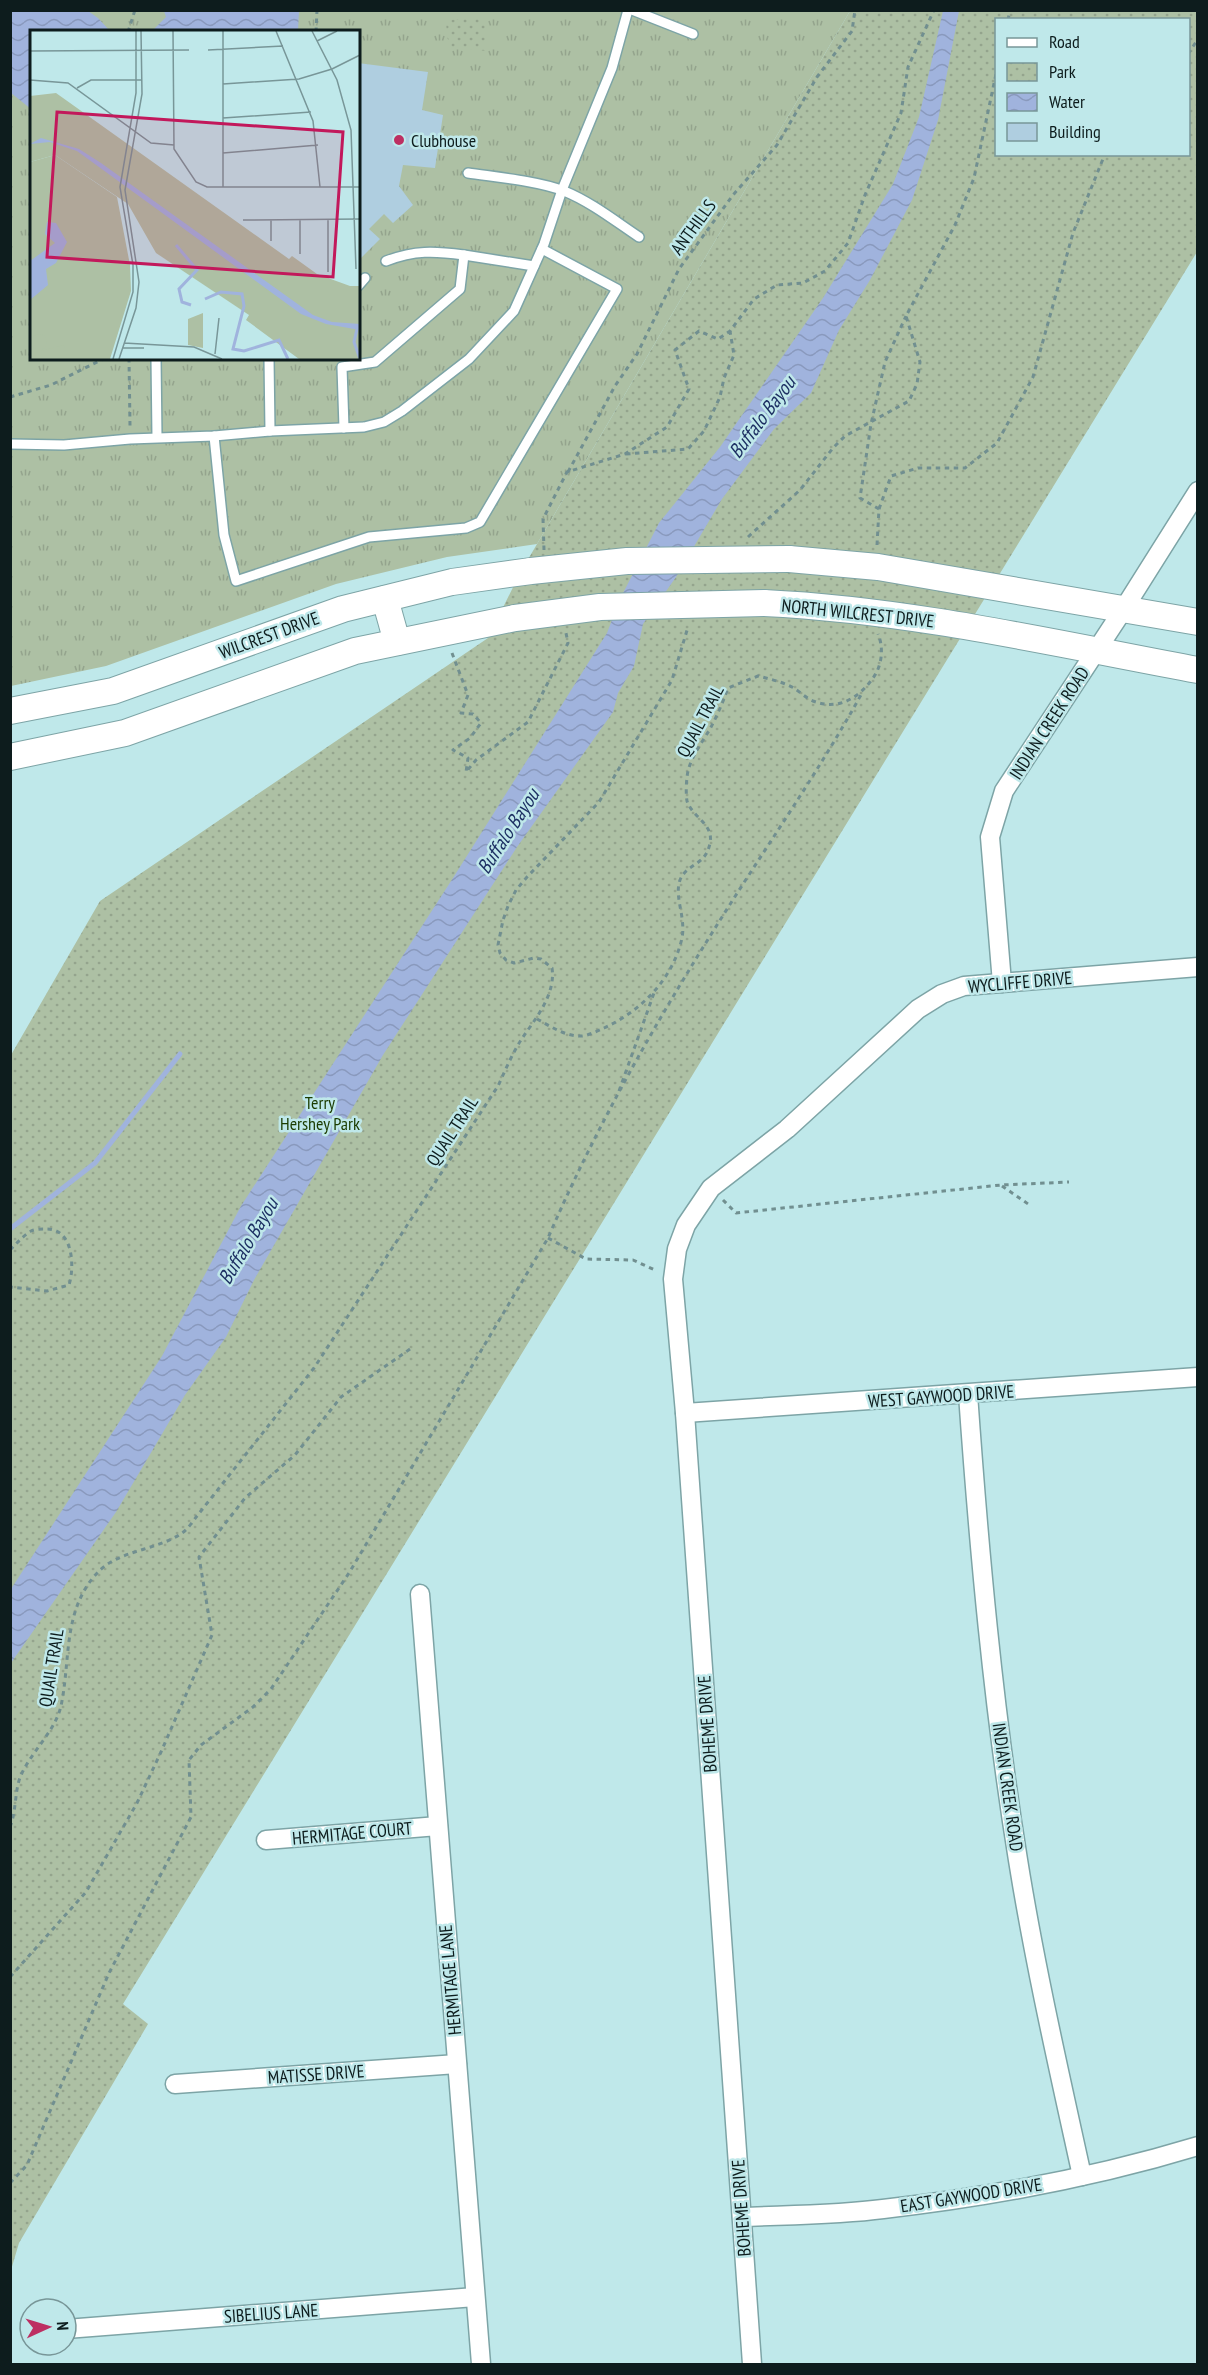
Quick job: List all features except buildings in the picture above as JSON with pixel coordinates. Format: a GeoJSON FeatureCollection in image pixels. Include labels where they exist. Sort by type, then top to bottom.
{"type":"FeatureCollection","features":[{"type":"Feature","properties":{"kind":"main road"},"geometry":{"type":"LineString","coordinates":[[531,571],[627,561],[789,558],[878,567],[1197,622]]}},
{"type":"Feature","properties":{"kind":"main road","name":"WILCREST DRIVE"},"geometry":{"type":"LineString","coordinates":[[10,711],[112,691],[343,609],[452,582],[531,571]]}},
{"type":"Feature","properties":{"kind":"main road"},"geometry":{"type":"LineString","coordinates":[[385,599],[396,642]]}},
{"type":"Feature","properties":{"kind":"main road","name":"NORTH WILCREST DRIVE"},"geometry":{"type":"LineString","coordinates":[[445,632],[515,618],[600,607],[764,603],[873,611],[979,627],[1197,670]]}},
{"type":"Feature","properties":{"kind":"main road"},"geometry":{"type":"LineString","coordinates":[[10,757],[125,733],[355,651],[445,632]]}},
{"type":"Feature","properties":{"kind":"street","name":"INDIAN CREEK ROAD"},"geometry":{"type":"LineString","coordinates":[[1002,983],[990,837],[1004,791],[1123,610],[1197,491]]}},
{"type":"Feature","properties":{"kind":"street","name":"WYCLIFFE DRIVE"},"geometry":{"type":"LineString","coordinates":[[787,1129],[918,1009],[942,994],[964,986],[1197,967]]}},
{"type":"Feature","properties":{"kind":"street","name":"BOHEME DRIVE"},"geometry":{"type":"LineString","coordinates":[[752,2364],[685,1413],[673,1279],[676,1249],[686,1225],[711,1188],[787,1129]]}},
{"type":"Feature","properties":{"kind":"street","name":"WEST GAYWOOD DRIVE"},"geometry":{"type":"LineString","coordinates":[[685,1413],[1197,1377]]}},
{"type":"Feature","properties":{"kind":"street","name":"INDIAN CREEK ROAD"},"geometry":{"type":"LineString","coordinates":[[968,1394],[991,1665],[1018,1860],[1057,2064],[1083,2176]]}},
{"type":"Feature","properties":{"kind":"street","name":"HERMITAGE LANE"},"geometry":{"type":"LineString","coordinates":[[420,1594],[481,2364]]}},
{"type":"Feature","properties":{"kind":"street","name":"HERMITAGE COURT"},"geometry":{"type":"LineString","coordinates":[[266,1840],[438,1826]]}},
{"type":"Feature","properties":{"kind":"street","name":"MATISSE DRIVE"},"geometry":{"type":"LineString","coordinates":[[175,2084],[457,2064]]}},
{"type":"Feature","properties":{"kind":"street","name":"EAST GAYWOOD DRIVE"},"geometry":{"type":"LineString","coordinates":[[741,2217],[881,2210],[974,2196],[1083,2176],[1197,2146]]}},
{"type":"Feature","properties":{"kind":"street","name":"SIBELIUS LANE"},"geometry":{"type":"LineString","coordinates":[[78,2328],[476,2297]]}},
{"type":"Feature","properties":{"kind":"lane"},"geometry":{"type":"LineString","coordinates":[[10,444],[64,445],[157,437],[344,429],[384,422],[402,411],[469,359],[514,310],[542,249],[562,190],[612,68],[630,10],[693,33]]}},
{"type":"Feature","properties":{"kind":"lane"},"geometry":{"type":"LineString","coordinates":[[468,173],[507,178],[562,190],[639,237]]}},
{"type":"Feature","properties":{"kind":"lane"},"geometry":{"type":"LineString","coordinates":[[214,436],[224,535],[236,581],[369,537],[466,528],[480,522],[617,289],[542,249]]}},
{"type":"Feature","properties":{"kind":"lane"},"geometry":{"type":"LineString","coordinates":[[386,261],[403,254],[434,251],[534,266]]}},
{"type":"Feature","properties":{"kind":"lane"},"geometry":{"type":"LineString","coordinates":[[344,429],[341,363],[375,362],[460,289],[464,255]]}},
{"type":"Feature","properties":{"kind":"lane"},"geometry":{"type":"LineString","coordinates":[[156,360],[157,437]]}},
{"type":"Feature","properties":{"kind":"lane"},"geometry":{"type":"LineString","coordinates":[[269,360],[270,431]]}},
{"type":"Feature","properties":{"kind":"path"},"geometry":{"type":"LineString","coordinates":[[129,30],[135,10]]}},
{"type":"Feature","properties":{"kind":"path"},"geometry":{"type":"LineString","coordinates":[[316,30],[317,10]]}},
{"type":"Feature","properties":{"kind":"path","name":"ANTHILLS"},"geometry":{"type":"LineString","coordinates":[[545,549],[543,519],[615,386],[637,354],[678,269],[733,195],[777,145],[817,77],[852,31],[855,10]]}},
{"type":"Feature","properties":{"kind":"path"},"geometry":{"type":"LineString","coordinates":[[626,454],[667,427],[689,389],[675,350],[699,331],[718,339],[730,331],[754,299],[777,285],[803,283],[825,271],[848,243],[865,195],[901,113],[908,68],[934,10]]}},
{"type":"Feature","properties":{"kind":"path"},"geometry":{"type":"LineString","coordinates":[[878,567],[879,509],[891,476],[918,468],[965,468],[997,443],[1033,377],[1073,233],[1104,156]]}},
{"type":"Feature","properties":{"kind":"path"},"geometry":{"type":"LineString","coordinates":[[879,509],[860,498],[863,465],[885,362],[906,316]]}},
{"type":"Feature","properties":{"kind":"path"},"geometry":{"type":"LineString","coordinates":[[567,472],[626,454],[688,449],[704,431],[720,397],[724,378],[734,355],[730,331]]}},
{"type":"Feature","properties":{"kind":"path"},"geometry":{"type":"LineString","coordinates":[[10,397],[51,385],[101,360]]}},
{"type":"Feature","properties":{"kind":"path"},"geometry":{"type":"LineString","coordinates":[[129,360],[130,439]]}},
{"type":"Feature","properties":{"kind":"path"},"geometry":{"type":"LineString","coordinates":[[531,571],[545,549],[553,550]]}},
{"type":"Feature","properties":{"kind":"path"},"geometry":{"type":"LineString","coordinates":[[10,2183],[27,2165],[110,1973],[191,1817],[189,1760],[201,1745],[253,1707],[271,1689],[349,1573],[548,1238],[574,1178],[616,1098],[715,927],[862,693],[875,676],[882,658],[880,638],[872,622],[873,611]]}},
{"type":"Feature","properties":{"kind":"path"},"geometry":{"type":"LineString","coordinates":[[445,632],[468,695],[461,713],[473,714],[481,723],[470,738],[453,750],[468,758],[466,772],[476,760],[528,722],[568,643],[566,630]]}},
{"type":"Feature","properties":{"kind":"path","name":"QUAIL TRAIL"},"geometry":{"type":"LineString","coordinates":[[10,1827],[20,1776],[54,1723],[60,1707],[68,1636],[75,1611],[86,1587],[100,1570],[113,1562],[183,1533],[315,1368],[498,1086],[520,1041],[537,1018],[559,1031],[580,1036],[616,1022],[655,992],[675,961],[682,938],[684,919],[678,897],[680,881],[686,870],[704,860],[711,842],[708,827],[687,802],[687,776],[698,747],[720,710],[728,688],[758,676],[793,688],[813,701],[833,705],[849,701],[862,693]]}},
{"type":"Feature","properties":{"kind":"path"},"geometry":{"type":"LineString","coordinates":[[616,1098],[655,992]]}},
{"type":"Feature","properties":{"kind":"path"},"geometry":{"type":"LineString","coordinates":[[711,1188],[736,1213],[1001,1185],[1069,1182]]}},
{"type":"Feature","properties":{"kind":"path"},"geometry":{"type":"LineString","coordinates":[[1001,1185],[1031,1206]]}},
{"type":"Feature","properties":{"kind":"path"},"geometry":{"type":"LineString","coordinates":[[10,1250],[33,1230],[53,1228],[68,1243],[72,1273],[69,1285],[47,1291],[10,1287]]}},
{"type":"Feature","properties":{"kind":"path"},"geometry":{"type":"LineString","coordinates":[[548,1238],[586,1259],[633,1260],[673,1279]]}},
{"type":"Feature","properties":{"kind":"path"},"geometry":{"type":"LineString","coordinates":[[10,1977],[86,1892],[137,1803],[161,1752],[212,1635],[199,1557],[245,1498],[295,1455],[341,1397],[413,1347]]}},
{"type":"Feature","properties":{"kind":"green space"},"geometry":{"type":"Polygon","coordinates":[[[10,11],[850,11],[537,544],[447,557],[336,584],[106,666],[11,686],[10,11]]]}},
{"type":"Feature","properties":{"kind":"green space","name":"Terry Hershey Park"},"geometry":{"type":"Polygon","coordinates":[[[850,11],[1197,11],[1197,252],[123,2004],[148,2024],[19,2243],[11,2270],[11,1055],[100,901],[488,638],[520,573],[850,11]]]}},
{"type":"Feature","properties":{"kind":"green space"},"geometry":{"type":"Polygon","coordinates":[[[485,18],[487,51],[451,47],[447,37],[446,20],[485,18]]]}},
{"type":"Feature","properties":{"kind":"water"},"geometry":{"type":"Polygon","coordinates":[[[10,11],[88,11],[109,30],[30,30],[30,108],[11,93],[10,11]]]}},
{"type":"Feature","properties":{"kind":"water"},"geometry":{"type":"Polygon","coordinates":[[[164,11],[299,11],[298,30],[153,30],[166,17],[164,11]]]}},
{"type":"Feature","properties":{"kind":"water","name":"Buffalo Bayou"},"geometry":{"type":"Polygon","coordinates":[[[943,11],[959,11],[938,120],[912,200],[870,280],[839,330],[811,393],[774,429],[722,499],[676,577],[643,624],[634,666],[618,693],[613,712],[517,847],[383,1055],[254,1280],[226,1337],[185,1395],[116,1512],[11,1663],[11,1589],[162,1356],[241,1206],[453,878],[607,633],[620,599],[659,523],[720,447],[823,298],[893,184],[919,117],[943,11]]]}},
{"type":"Feature","properties":{"kind":"waterway"},"geometry":{"type":"LineString","coordinates":[[10,1229],[95,1163],[180,1054]]}},
{"type":"Feature","properties":{"kind":"place","name":"Clubhouse"},"geometry":{"type":"Point","coordinates":[399,140]}}]}
